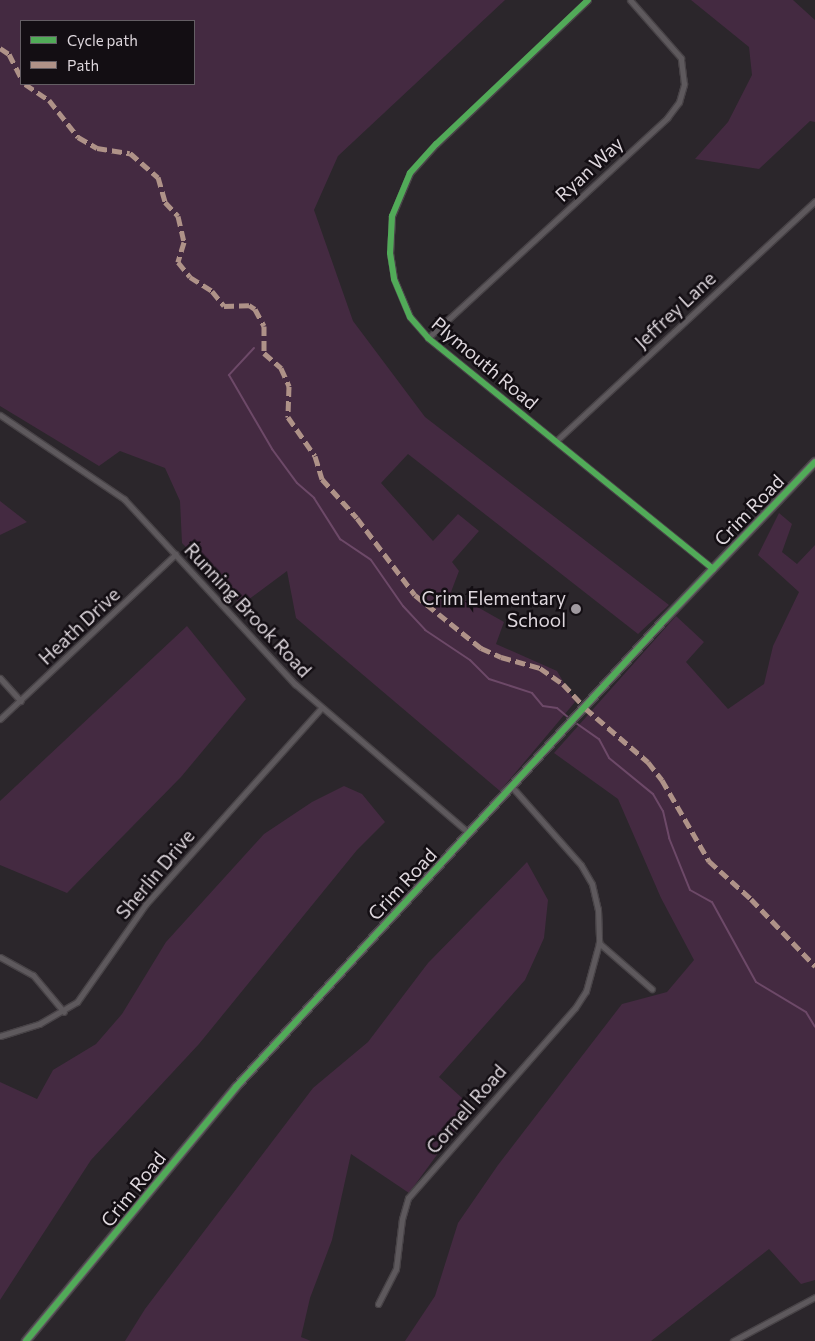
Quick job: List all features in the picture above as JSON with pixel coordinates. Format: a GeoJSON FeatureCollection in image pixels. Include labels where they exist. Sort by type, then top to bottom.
{"type":"FeatureCollection","features":[{"type":"Feature","properties":{"kind":"street","name":"Plymouth Road"},"geometry":{"type":"LineString","coordinates":[[588,0],[436,144],[405,182],[392,216],[390,252],[394,279],[403,304],[428,338],[713,569]]}},
{"type":"Feature","properties":{"kind":"street","name":"Ryan Way"},"geometry":{"type":"LineString","coordinates":[[428,338],[667,118],[679,102],[684,84],[680,58],[630,0]]}},
{"type":"Feature","properties":{"kind":"street","name":"Jeffrey Lane"},"geometry":{"type":"LineString","coordinates":[[556,441],[815,201]]}},
{"type":"Feature","properties":{"kind":"street","name":"Running Brook Road"},"geometry":{"type":"LineString","coordinates":[[0,414],[124,499],[322,708],[469,833]]}},
{"type":"Feature","properties":{"kind":"street","name":"Crim Road"},"geometry":{"type":"LineString","coordinates":[[26,1341],[236,1086],[713,569],[815,462]]}},
{"type":"Feature","properties":{"kind":"street","name":"Heath Drive"},"geometry":{"type":"LineString","coordinates":[[0,718],[21,701],[176,554]]}},
{"type":"Feature","properties":{"kind":"street"},"geometry":{"type":"LineString","coordinates":[[0,678],[21,701]]}},
{"type":"Feature","properties":{"kind":"street","name":"Sherlin Drive"},"geometry":{"type":"LineString","coordinates":[[0,1036],[40,1024],[64,1012],[93,982],[146,904],[322,708]]}},
{"type":"Feature","properties":{"kind":"street","name":"Cornell Road"},"geometry":{"type":"LineString","coordinates":[[378,1304],[396,1269],[402,1219],[408,1198],[575,1008],[589,983],[599,943],[598,908],[592,884],[581,865],[512,787]]}},
{"type":"Feature","properties":{"kind":"street"},"geometry":{"type":"LineString","coordinates":[[599,943],[652,989]]}},
{"type":"Feature","properties":{"kind":"street"},"geometry":{"type":"LineString","coordinates":[[0,957],[33,976],[64,1012]]}},
{"type":"Feature","properties":{"kind":"street"},"geometry":{"type":"LineString","coordinates":[[733,1341],[815,1297]]}},
{"type":"Feature","properties":{"kind":"shaded area"},"geometry":{"type":"Polygon","coordinates":[[[0,0],[505,0],[338,156],[314,210],[353,321],[425,417],[669,605],[638,634],[408,454],[381,483],[433,541],[458,514],[479,531],[452,562],[459,571],[451,592],[504,622],[496,644],[557,671],[575,702],[500,791],[296,618],[287,571],[241,605],[182,543],[180,501],[165,468],[120,451],[99,466],[0,406],[0,0]]]}},
{"type":"Feature","properties":{"kind":"shaded area"},"geometry":{"type":"Polygon","coordinates":[[[691,0],[793,0],[815,20],[815,122],[810,121],[759,169],[695,159],[728,122],[752,75],[749,47],[691,0]]]}},
{"type":"Feature","properties":{"kind":"shaded area"},"geometry":{"type":"Polygon","coordinates":[[[0,501],[27,522],[0,535],[0,501]]]}},
{"type":"Feature","properties":{"kind":"shaded area"},"geometry":{"type":"Polygon","coordinates":[[[779,513],[792,524],[782,552],[797,564],[815,545],[815,1280],[801,1284],[769,1249],[651,1341],[405,1341],[435,1296],[458,1223],[498,1165],[622,1004],[667,992],[694,960],[661,898],[618,799],[554,753],[676,616],[704,642],[686,662],[728,709],[764,684],[773,646],[799,592],[758,555],[779,513]]]}},
{"type":"Feature","properties":{"kind":"shaded area"},"geometry":{"type":"Polygon","coordinates":[[[187,626],[246,699],[181,777],[67,893],[0,865],[0,801],[187,626]]]}},
{"type":"Feature","properties":{"kind":"shaded area"},"geometry":{"type":"Polygon","coordinates":[[[344,786],[362,794],[385,822],[357,850],[199,1044],[91,1160],[0,1300],[0,1082],[37,1099],[53,1070],[96,1044],[122,1014],[166,942],[264,834],[312,802],[344,786]]]}},
{"type":"Feature","properties":{"kind":"shaded area"},"geometry":{"type":"Polygon","coordinates":[[[527,862],[548,900],[544,938],[525,980],[439,1077],[472,1107],[409,1193],[351,1154],[332,1240],[310,1298],[301,1337],[311,1341],[125,1341],[145,1309],[313,1088],[368,1042],[428,963],[527,862]]]}},
{"type":"Feature","properties":{"kind":"waterway"},"geometry":{"type":"LineString","coordinates":[[254,348],[229,375],[272,449],[297,483],[314,498],[340,539],[371,560],[403,606],[425,630],[470,660],[489,679],[532,693],[543,706],[557,708],[569,718]]}},
{"type":"Feature","properties":{"kind":"waterway"},"geometry":{"type":"LineString","coordinates":[[573,721],[599,739],[609,758],[653,794],[663,811],[669,838],[690,890],[712,902],[756,982],[806,1012],[815,1027]]}},
{"type":"Feature","properties":{"kind":"marked path"},"geometry":{"type":"LineString","coordinates":[[0,48],[9,54],[20,76]]}},
{"type":"Feature","properties":{"kind":"marked path"},"geometry":{"type":"LineString","coordinates":[[26,85],[49,100],[78,137],[97,148],[130,153],[158,177],[165,202],[178,216],[184,242],[178,262],[190,277],[212,291],[224,306],[249,305],[255,309],[264,326],[264,353],[281,368],[289,386],[288,417],[315,456],[322,479],[357,518],[415,595],[481,648],[501,657],[540,668],[563,684],[585,708],[648,762],[662,780],[709,861],[751,899],[815,966]]}},
{"type":"Feature","properties":{"kind":"cycle path"},"geometry":{"type":"LineString","coordinates":[[588,0],[436,144],[410,173],[392,216],[390,253],[394,279],[410,317],[428,338],[713,569]]}},
{"type":"Feature","properties":{"kind":"cycle path"},"geometry":{"type":"LineString","coordinates":[[26,1341],[236,1087],[665,619],[815,462]]}},
{"type":"Feature","properties":{"kind":"place","name":"Crim Elementary School"},"geometry":{"type":"Point","coordinates":[576,609]}}]}
